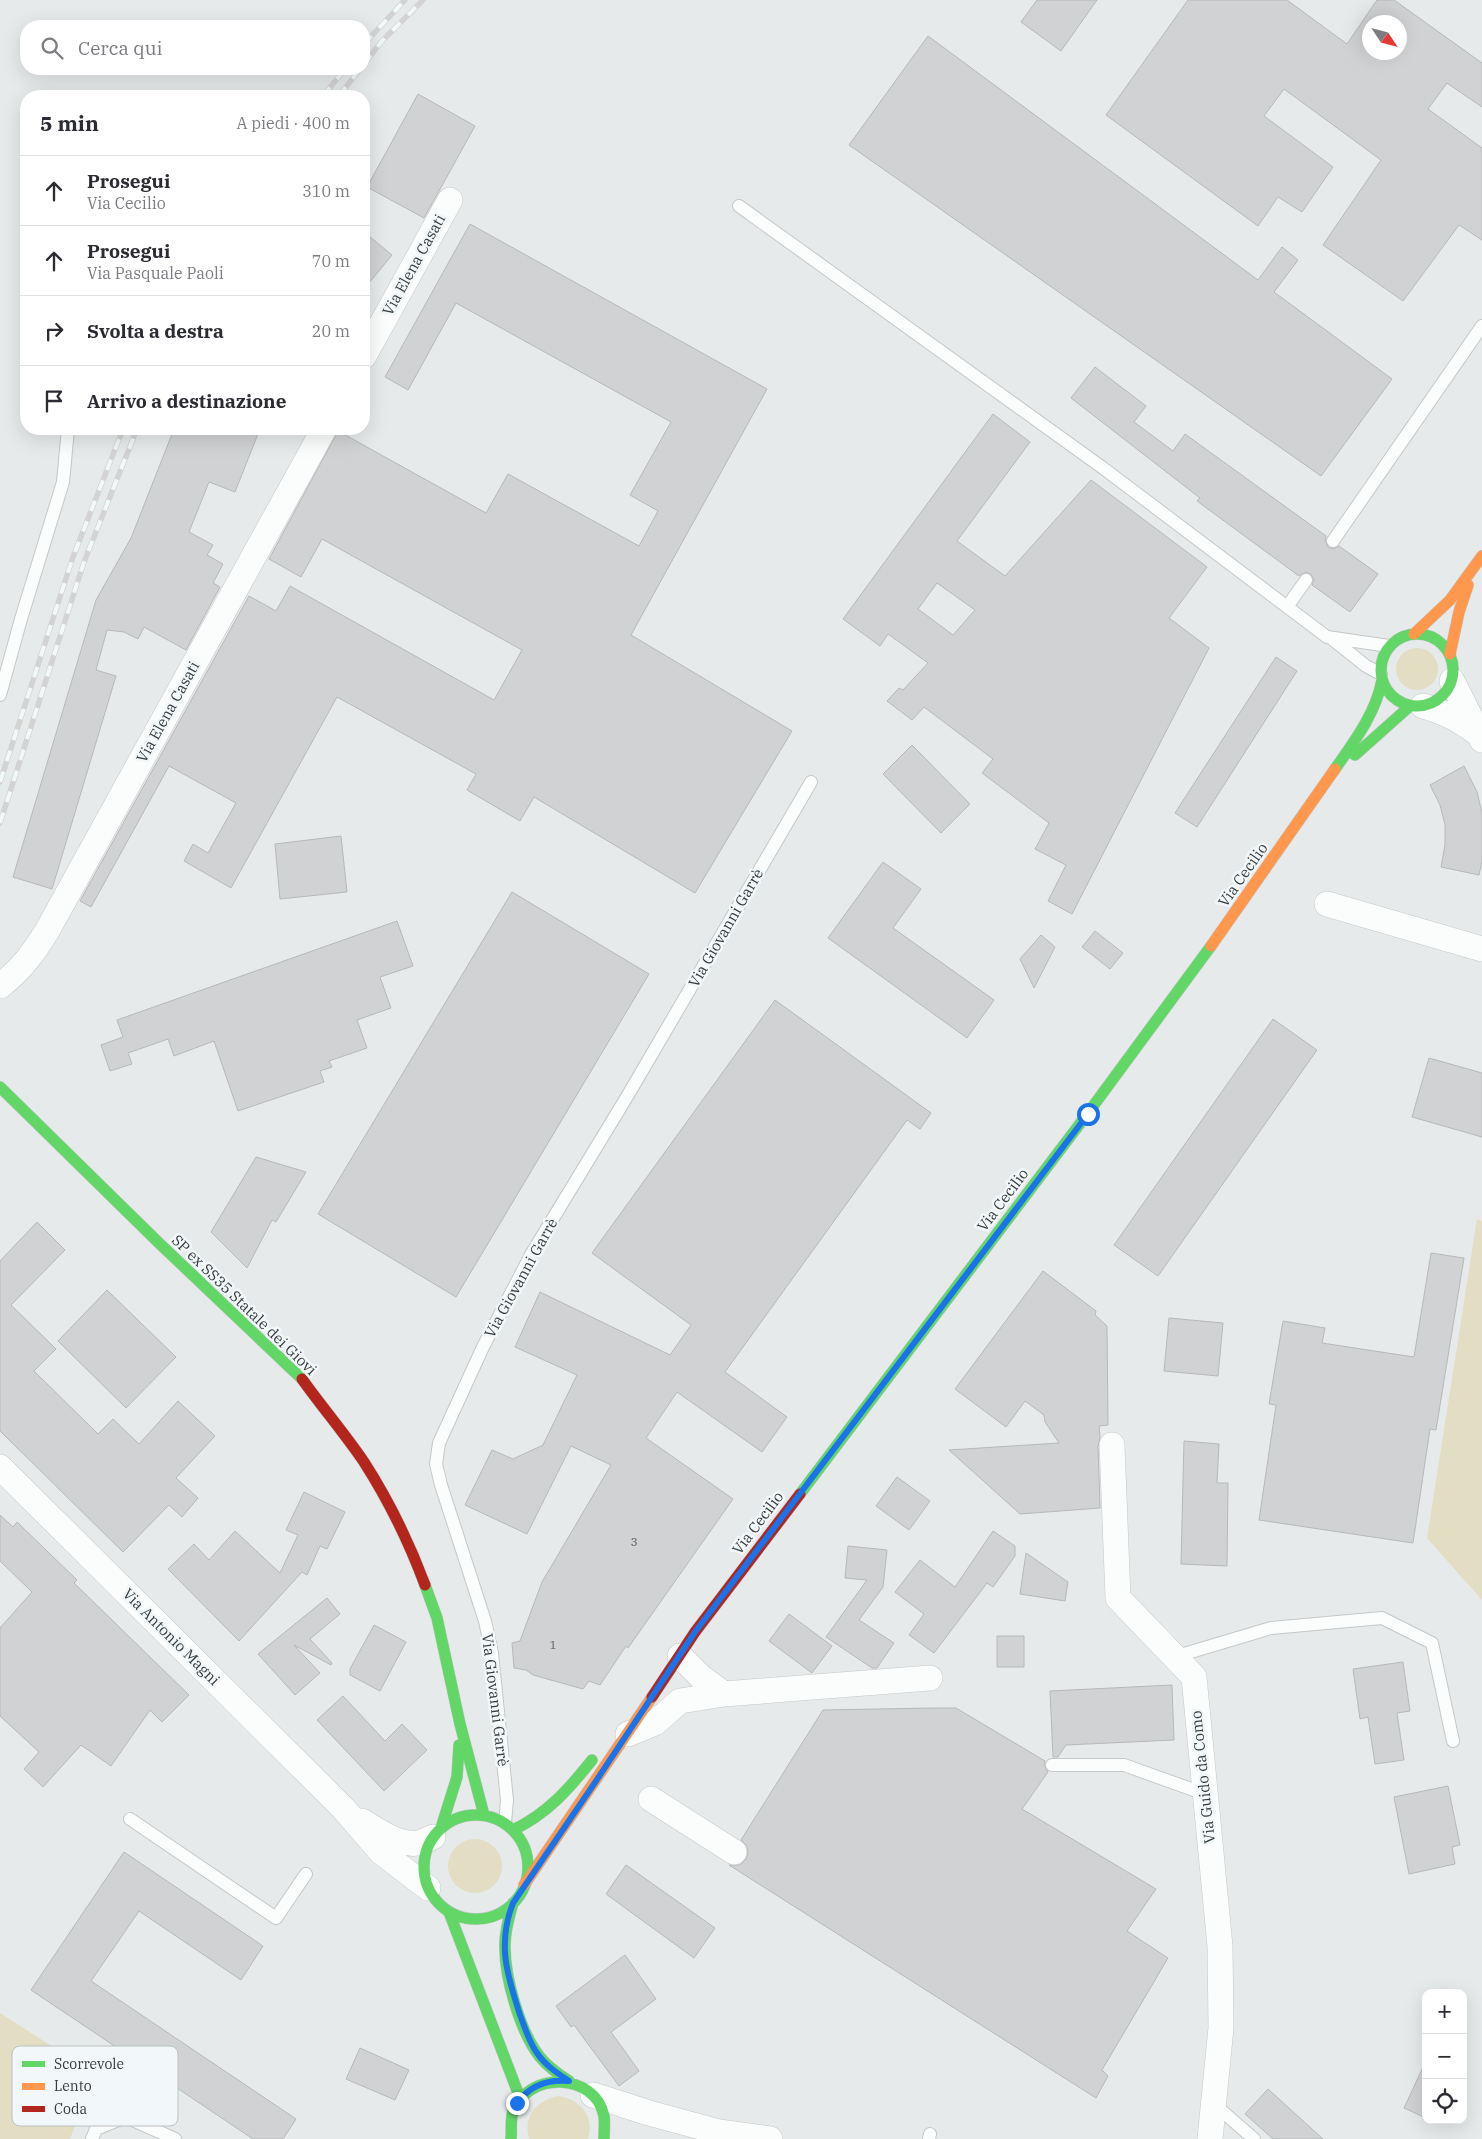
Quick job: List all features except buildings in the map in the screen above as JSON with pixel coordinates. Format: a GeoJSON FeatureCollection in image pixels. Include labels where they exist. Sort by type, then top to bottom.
{"type":"FeatureCollection","features":[{"type":"Feature","properties":{"kind":"main road"},"geometry":{"type":"LineString","coordinates":[[1414,634],[1430,636],[1438,640],[1450,654],[1453,662],[1452,680],[1442,697],[1435,702],[1416,706],[1393,697],[1382,677],[1383,657],[1389,646],[1398,640],[1414,634],[1450,600],[1482,556]]}},
{"type":"Feature","properties":{"kind":"main road"},"geometry":{"type":"LineString","coordinates":[[1450,654],[1459,612],[1474,567]]}},
{"type":"Feature","properties":{"kind":"main road","name":"Via Cecilio"},"geometry":{"type":"LineString","coordinates":[[524,1885],[619,1736],[1088,1114],[1245,898],[1360,734],[1380,692],[1382,677]]}},
{"type":"Feature","properties":{"kind":"main road","name":"Via Cecilio"},"geometry":{"type":"LineString","coordinates":[[1332,774],[1416,706]]}},
{"type":"Feature","properties":{"kind":"main road","name":"SP ex SS35 Statale dei Giovi"},"geometry":{"type":"LineString","coordinates":[[0,1087],[153,1238],[301,1378],[357,1454],[386,1499],[411,1548],[436,1618],[460,1724],[484,1815]]}},
{"type":"Feature","properties":{"kind":"main road","name":"Via Cecilio"},"geometry":{"type":"LineString","coordinates":[[619,1736],[685,1648]]}},
{"type":"Feature","properties":{"kind":"main road","name":"SP ex SS35 Statale dei Giovi"},"geometry":{"type":"LineString","coordinates":[[437,1832],[457,1777],[460,1724]]}},
{"type":"Feature","properties":{"kind":"main road"},"geometry":{"type":"LineString","coordinates":[[509,1827],[538,1818],[547,1811],[597,1754]]}},
{"type":"Feature","properties":{"kind":"main road"},"geometry":{"type":"LineString","coordinates":[[513,1903],[499,1913],[483,1918],[466,1918],[449,1912],[437,1902],[428,1888],[424,1873],[424,1858],[437,1832],[457,1818],[475,1814],[484,1815],[509,1827],[526,1852],[528,1869],[524,1885],[513,1903],[506,1920],[504,1948],[507,1972],[524,2027],[537,2053],[546,2064],[569,2081],[581,2086],[593,2095],[605,2120],[604,2139]]}},
{"type":"Feature","properties":{"kind":"main road"},"geometry":{"type":"LineString","coordinates":[[449,1912],[520,2098]]}},
{"type":"Feature","properties":{"kind":"main road"},"geometry":{"type":"LineString","coordinates":[[511,2139],[511,2119],[514,2108],[520,2098],[538,2084],[558,2080],[569,2081]]}},
{"type":"Feature","properties":{"kind":"street","name":"Via Elena Casati"},"geometry":{"type":"LineString","coordinates":[[370,345],[450,200]]}},
{"type":"Feature","properties":{"kind":"street","name":"Via Elena Casati"},"geometry":{"type":"LineString","coordinates":[[0,986],[30,958],[48,930],[321,435]]}},
{"type":"Feature","properties":{"kind":"street"},"geometry":{"type":"LineString","coordinates":[[1452,680],[1480,736]]}},
{"type":"Feature","properties":{"kind":"street"},"geometry":{"type":"LineString","coordinates":[[1416,706],[1451,715],[1480,736]]}},
{"type":"Feature","properties":{"kind":"street"},"geometry":{"type":"LineString","coordinates":[[1326,904],[1475,945]]}},
{"type":"Feature","properties":{"kind":"street","name":"Via Guido da Como"},"geometry":{"type":"LineString","coordinates":[[1112,1445],[1118,1598],[1194,1677],[1220,1946],[1221,2028],[1210,2139]]}},
{"type":"Feature","properties":{"kind":"street","name":"Via Antonio Magni"},"geometry":{"type":"LineString","coordinates":[[0,1467],[343,1808]]}},
{"type":"Feature","properties":{"kind":"street"},"geometry":{"type":"LineString","coordinates":[[685,1648],[701,1677],[724,1694]]}},
{"type":"Feature","properties":{"kind":"street"},"geometry":{"type":"LineString","coordinates":[[619,1736],[655,1723],[680,1701],[724,1694],[930,1678]]}},
{"type":"Feature","properties":{"kind":"street"},"geometry":{"type":"LineString","coordinates":[[651,1800],[734,1852]]}},
{"type":"Feature","properties":{"kind":"street"},"geometry":{"type":"LineString","coordinates":[[343,1808],[377,1830],[404,1843],[418,1843],[437,1832]]}},
{"type":"Feature","properties":{"kind":"street"},"geometry":{"type":"LineString","coordinates":[[343,1808],[381,1852],[428,1888]]}},
{"type":"Feature","properties":{"kind":"street"},"geometry":{"type":"LineString","coordinates":[[593,2095],[720,2136]]}},
{"type":"Feature","properties":{"kind":"street"},"geometry":{"type":"LineString","coordinates":[[683,2139],[720,2136],[770,2139]]}},
{"type":"Feature","properties":{"kind":"lane"},"geometry":{"type":"LineString","coordinates":[[740,206],[1103,468],[1326,637],[1389,646]]}},
{"type":"Feature","properties":{"kind":"lane"},"geometry":{"type":"LineString","coordinates":[[1333,541],[1482,326]]}},
{"type":"Feature","properties":{"kind":"lane"},"geometry":{"type":"LineString","coordinates":[[0,696],[21,619],[63,482],[67,435]]}},
{"type":"Feature","properties":{"kind":"lane"},"geometry":{"type":"LineString","coordinates":[[1287,606],[1306,580]]}},
{"type":"Feature","properties":{"kind":"lane"},"geometry":{"type":"LineString","coordinates":[[1330,637],[1382,677]]}},
{"type":"Feature","properties":{"kind":"lane","name":"Via Giovanni Garrè"},"geometry":{"type":"LineString","coordinates":[[509,1827],[492,1653],[484,1621],[441,1485],[436,1464],[439,1443],[483,1347],[532,1253],[628,1095],[811,782]]}},
{"type":"Feature","properties":{"kind":"lane"},"geometry":{"type":"LineString","coordinates":[[1174,1657],[1271,1628],[1382,1618],[1432,1643],[1453,1741]]}},
{"type":"Feature","properties":{"kind":"lane"},"geometry":{"type":"LineString","coordinates":[[1052,1765],[1124,1765],[1205,1794]]}},
{"type":"Feature","properties":{"kind":"lane"},"geometry":{"type":"LineString","coordinates":[[130,1819],[276,1918],[306,1874]]}},
{"type":"Feature","properties":{"kind":"lane"},"geometry":{"type":"LineString","coordinates":[[1214,2104],[1254,2139]]}},
{"type":"Feature","properties":{"kind":"lane"},"geometry":{"type":"LineString","coordinates":[[92,2139],[96,2129],[104,2126]]}},
{"type":"Feature","properties":{"kind":"lane"},"geometry":{"type":"LineString","coordinates":[[146,2126],[175,2139]]}},
{"type":"Feature","properties":{"kind":"shaded area"},"geometry":{"type":"Polygon","coordinates":[[[1417,648],[1432,654],[1438,669],[1432,684],[1417,690],[1402,684],[1396,669],[1402,654],[1417,648]]]}},
{"type":"Feature","properties":{"kind":"shaded area"},"geometry":{"type":"Polygon","coordinates":[[[1477,1219],[1482,1221],[1482,1600],[1427,1538],[1477,1219]]]}},
{"type":"Feature","properties":{"kind":"shaded area"},"geometry":{"type":"Polygon","coordinates":[[[475,1839],[485,1841],[494,1847],[500,1856],[502,1866],[500,1876],[494,1885],[485,1891],[475,1893],[465,1891],[456,1885],[450,1876],[448,1866],[450,1856],[456,1847],[465,1841],[475,1839]]]}},
{"type":"Feature","properties":{"kind":"shaded area"},"geometry":{"type":"Polygon","coordinates":[[[0,2013],[51,2046],[12,2046],[12,2126],[75,2126],[70,2139],[0,2139],[0,2013]]]}},
{"type":"Feature","properties":{"kind":"shaded area"},"geometry":{"type":"Polygon","coordinates":[[[558,2096],[573,2101],[584,2110],[589,2123],[588,2139],[529,2139],[528,2123],[533,2111],[543,2102],[558,2096]]]}},
{"type":"Feature","properties":{"kind":"railway"},"geometry":{"type":"LineString","coordinates":[[370,38],[405,0]]}},
{"type":"Feature","properties":{"kind":"railway"},"geometry":{"type":"LineString","coordinates":[[370,56],[382,41],[423,0]]}},
{"type":"Feature","properties":{"kind":"railway"},"geometry":{"type":"LineString","coordinates":[[328,90],[340,75]]}},
{"type":"Feature","properties":{"kind":"railway"},"geometry":{"type":"LineString","coordinates":[[344,90],[355,75]]}},
{"type":"Feature","properties":{"kind":"railway"},"geometry":{"type":"LineString","coordinates":[[0,782],[73,557],[121,435]]}},
{"type":"Feature","properties":{"kind":"railway"},"geometry":{"type":"LineString","coordinates":[[0,823],[84,562],[135,435]]}},
{"type":"Feature","properties":{"kind":"traffic: fast"},"geometry":{"type":"LineString","coordinates":[[1424,634],[1443,644],[1451,656],[1453,670],[1451,684],[1443,696],[1431,704],[1410,706],[1391,696],[1383,684],[1381,663],[1391,644],[1403,636],[1424,634]]}},
{"type":"Feature","properties":{"kind":"traffic: fast"},"geometry":{"type":"LineString","coordinates":[[1335,769],[1370,716],[1382,680]]}},
{"type":"Feature","properties":{"kind":"traffic: fast"},"geometry":{"type":"LineString","coordinates":[[1355,755],[1410,706]]}},
{"type":"Feature","properties":{"kind":"traffic: fast"},"geometry":{"type":"LineString","coordinates":[[800,1494],[1088,1113],[1211,946]]}},
{"type":"Feature","properties":{"kind":"traffic: fast"},"geometry":{"type":"LineString","coordinates":[[0,1087],[160,1244],[302,1379]]}},
{"type":"Feature","properties":{"kind":"traffic: fast"},"geometry":{"type":"LineString","coordinates":[[425,1585],[437,1618],[460,1724],[484,1815]]}},
{"type":"Feature","properties":{"kind":"traffic: fast"},"geometry":{"type":"LineString","coordinates":[[441,1828],[457,1777],[459,1745]]}},
{"type":"Feature","properties":{"kind":"traffic: fast"},"geometry":{"type":"LineString","coordinates":[[513,1830],[525,1824],[557,1800],[592,1760]]}},
{"type":"Feature","properties":{"kind":"traffic: fast"},"geometry":{"type":"LineString","coordinates":[[476,1815],[496,1819],[513,1830],[524,1847],[528,1867],[524,1887],[513,1904],[496,1915],[476,1919],[456,1915],[439,1904],[428,1887],[424,1867],[428,1847],[439,1830],[456,1819],[476,1815]]}},
{"type":"Feature","properties":{"kind":"traffic: fast"},"geometry":{"type":"LineString","coordinates":[[513,1903],[506,1929],[505,1957],[510,1987],[520,2019],[540,2057],[553,2070],[569,2081]]}},
{"type":"Feature","properties":{"kind":"traffic: fast"},"geometry":{"type":"LineString","coordinates":[[449,1912],[520,2098]]}},
{"type":"Feature","properties":{"kind":"traffic: fast"},"geometry":{"type":"LineString","coordinates":[[511,2139],[512,2115],[521,2099],[532,2089],[560,2082],[575,2085],[588,2091],[598,2102],[604,2116],[604,2139]]}},
{"type":"Feature","properties":{"kind":"traffic: slow"},"geometry":{"type":"LineString","coordinates":[[1414,634],[1450,600],[1482,556]]}},
{"type":"Feature","properties":{"kind":"traffic: slow"},"geometry":{"type":"LineString","coordinates":[[1450,654],[1459,612],[1468,585]]}},
{"type":"Feature","properties":{"kind":"traffic: slow"},"geometry":{"type":"LineString","coordinates":[[1211,946],[1335,769]]}},
{"type":"Feature","properties":{"kind":"traffic: slow"},"geometry":{"type":"LineString","coordinates":[[524,1885],[652,1697]]}},
{"type":"Feature","properties":{"kind":"traffic: jam"},"geometry":{"type":"LineString","coordinates":[[302,1379],[357,1452],[382,1492],[398,1522],[425,1585]]}},
{"type":"Feature","properties":{"kind":"traffic: jam"},"geometry":{"type":"LineString","coordinates":[[652,1697],[695,1632],[800,1494]]}},
{"type":"Feature","properties":{"kind":"route"},"geometry":{"type":"LineString","coordinates":[[517,2103],[526,2092],[538,2084],[558,2080],[569,2081],[557,2074],[537,2053],[516,2005],[507,1972],[504,1948],[506,1920],[513,1903],[695,1632],[1088,1114]]}}]}
